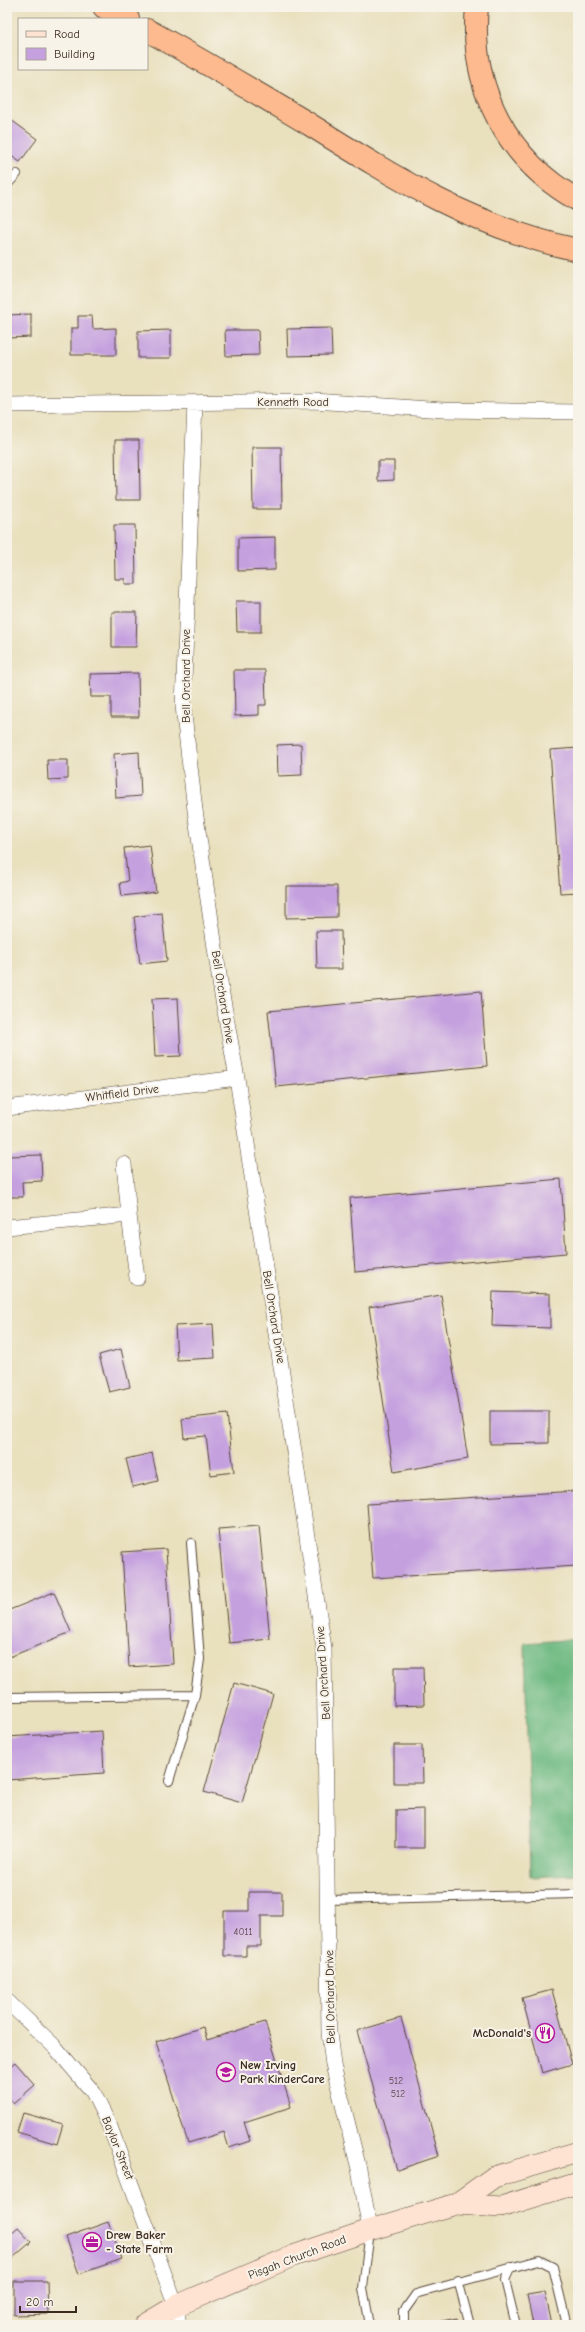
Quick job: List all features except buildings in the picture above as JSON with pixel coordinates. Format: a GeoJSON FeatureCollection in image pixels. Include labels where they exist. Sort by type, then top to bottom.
{"type":"FeatureCollection","features":[{"type":"Feature","properties":{"kind":"highway"},"geometry":{"type":"LineString","coordinates":[[104,7],[126,18]]}},
{"type":"Feature","properties":{"kind":"highway"},"geometry":{"type":"LineString","coordinates":[[477,7],[476,48],[480,71],[496,117],[507,137],[542,177],[578,200]]}},
{"type":"Feature","properties":{"kind":"highway"},"geometry":{"type":"LineString","coordinates":[[148,31],[237,80],[388,173],[447,205],[518,235],[578,250]]}},
{"type":"Feature","properties":{"kind":"main road","name":"Pisgah Church Road"},"geometry":{"type":"LineString","coordinates":[[144,2325],[177,2315],[292,2256],[370,2230],[456,2204],[494,2177],[578,2152]]}},
{"type":"Feature","properties":{"kind":"main road","name":"Pisgah Church Road"},"geometry":{"type":"LineString","coordinates":[[456,2204],[501,2207],[578,2183]]}},
{"type":"Feature","properties":{"kind":"street","name":"Kenneth Road"},"geometry":{"type":"LineString","coordinates":[[7,405],[314,401],[443,410],[578,412]]}},
{"type":"Feature","properties":{"kind":"street","name":"Bell Orchard Drive"},"geometry":{"type":"LineString","coordinates":[[195,403],[183,706],[196,818],[221,989],[237,1078],[324,1648],[329,2033],[333,2065],[359,2169],[370,2230]]}},
{"type":"Feature","properties":{"kind":"street","name":"Whitfield Drive"},"geometry":{"type":"LineString","coordinates":[[7,1108],[237,1078]]}},
{"type":"Feature","properties":{"kind":"street"},"geometry":{"type":"LineString","coordinates":[[124,1164],[137,1278]]}},
{"type":"Feature","properties":{"kind":"street"},"geometry":{"type":"LineString","coordinates":[[7,1227],[129,1215]]}},
{"type":"Feature","properties":{"kind":"street","name":"Baylor Street"},"geometry":{"type":"LineString","coordinates":[[7,2001],[55,2047],[93,2092],[110,2126],[177,2315]]}},
{"type":"Feature","properties":{"kind":"lane"},"geometry":{"type":"LineString","coordinates":[[7,185],[17,174]]}},
{"type":"Feature","properties":{"kind":"lane"},"geometry":{"type":"LineString","coordinates":[[169,1781],[195,1695],[200,1659],[191,1544]]}},
{"type":"Feature","properties":{"kind":"lane"},"geometry":{"type":"LineString","coordinates":[[7,1697],[195,1695]]}},
{"type":"Feature","properties":{"kind":"lane"},"geometry":{"type":"LineString","coordinates":[[328,1900],[578,1894]]}},
{"type":"Feature","properties":{"kind":"lane"},"geometry":{"type":"LineString","coordinates":[[370,2230],[363,2288],[370,2325]]}},
{"type":"Feature","properties":{"kind":"lane"},"geometry":{"type":"LineString","coordinates":[[404,2325],[404,2311],[416,2294],[458,2280],[539,2260],[553,2267],[567,2325]]}},
{"type":"Feature","properties":{"kind":"lane"},"geometry":{"type":"LineString","coordinates":[[511,2267],[505,2280],[516,2325]]}},
{"type":"Feature","properties":{"kind":"lane"},"geometry":{"type":"LineString","coordinates":[[458,2280],[470,2325]]}},
{"type":"Feature","properties":{"kind":"green space"},"geometry":{"type":"Polygon","coordinates":[[[578,1639],[578,1875],[530,1877],[525,1643],[578,1639]]]}},
{"type":"Feature","properties":{"kind":"place","name":"McDonald's"},"geometry":{"type":"Point","coordinates":[545,2033]}},
{"type":"Feature","properties":{"kind":"place","name":"New Irving Park KinderCare"},"geometry":{"type":"Point","coordinates":[226,2072]}},
{"type":"Feature","properties":{"kind":"place","name":"Drew Baker - State Farm"},"geometry":{"type":"Point","coordinates":[92,2242]}}]}
